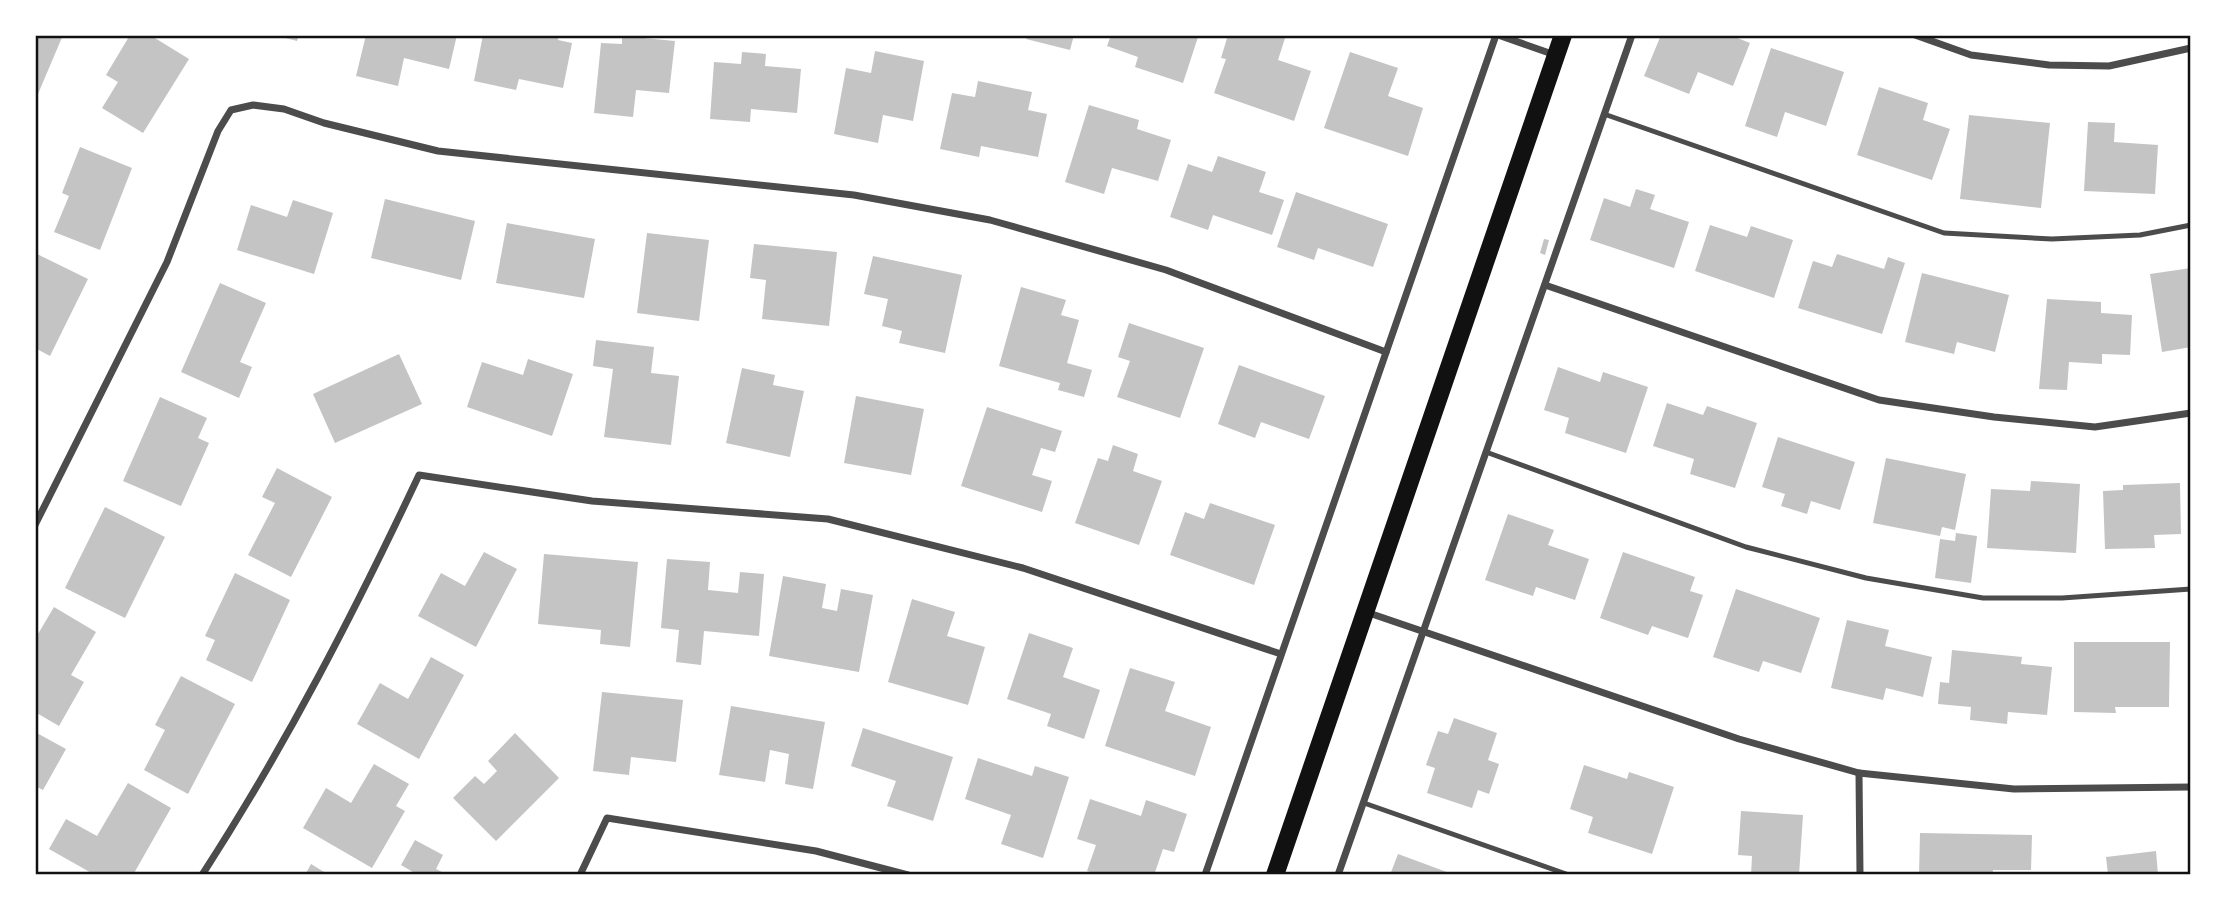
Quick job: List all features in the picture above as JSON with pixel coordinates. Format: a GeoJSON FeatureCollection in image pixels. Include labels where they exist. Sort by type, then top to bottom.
{"type":"FeatureCollection","features":[{"type":"Feature","properties":{"kind":"main road"},"geometry":{"type":"LineString","coordinates":[[1275,875],[1563,35]]}},
{"type":"Feature","properties":{"kind":"street"},"geometry":{"type":"LineString","coordinates":[[1205,875],[1497,35],[1556,55]]}},
{"type":"Feature","properties":{"kind":"street"},"geometry":{"type":"LineString","coordinates":[[1338,875],[1632,35]]}},
{"type":"Feature","properties":{"kind":"street"},"geometry":{"type":"LineString","coordinates":[[1915,35],[1971,55],[2049,65],[2109,66],[2191,48]]}},
{"type":"Feature","properties":{"kind":"street"},"geometry":{"type":"LineString","coordinates":[[35,525],[167,262],[218,131],[231,110],[253,105],[284,109],[324,123],[438,151],[853,195],[990,220],[1166,270],[1386,352]]}},
{"type":"Feature","properties":{"kind":"street"},"geometry":{"type":"LineString","coordinates":[[1545,285],[1879,400],[1994,417],[2095,427],[2191,413]]}},
{"type":"Feature","properties":{"kind":"street"},"geometry":{"type":"LineString","coordinates":[[202,875],[270,768],[359,604],[419,475],[592,501],[828,519],[1023,568],[1281,654]]}},
{"type":"Feature","properties":{"kind":"street"},"geometry":{"type":"LineString","coordinates":[[1366,612],[1739,739],[1859,773],[2014,789],[2191,787]]}},
{"type":"Feature","properties":{"kind":"street"},"geometry":{"type":"LineString","coordinates":[[1859,773],[1860,875]]}},
{"type":"Feature","properties":{"kind":"street"},"geometry":{"type":"LineString","coordinates":[[580,875],[607,818],[816,851],[908,875]]}},
{"type":"Feature","properties":{"kind":"lane"},"geometry":{"type":"LineString","coordinates":[[1604,114],[1944,233],[2052,239],[2140,235],[2191,225]]}},
{"type":"Feature","properties":{"kind":"lane"},"geometry":{"type":"LineString","coordinates":[[1486,452],[1746,547],[1866,578],[1983,598],[2062,598],[2191,589]]}},
{"type":"Feature","properties":{"kind":"lane"},"geometry":{"type":"LineString","coordinates":[[1364,803],[1569,875]]}},
{"type":"Feature","properties":{"kind":"building"},"geometry":{"type":"Polygon","coordinates":[[[35,35],[63,35],[35,101],[35,35]]]}},
{"type":"Feature","properties":{"kind":"building"},"geometry":{"type":"Polygon","coordinates":[[[130,35],[150,35],[189,59],[143,133],[102,108],[118,82],[106,75],[130,35]]]}},
{"type":"Feature","properties":{"kind":"building"},"geometry":{"type":"Polygon","coordinates":[[[274,35],[299,35],[297,41],[274,35]]]}},
{"type":"Feature","properties":{"kind":"building"},"geometry":{"type":"Polygon","coordinates":[[[366,35],[457,35],[449,69],[404,58],[398,86],[356,76],[366,35]]]}},
{"type":"Feature","properties":{"kind":"building"},"geometry":{"type":"Polygon","coordinates":[[[483,35],[559,35],[558,40],[572,43],[563,88],[519,79],[516,90],[474,81],[483,35]]]}},
{"type":"Feature","properties":{"kind":"building"},"geometry":{"type":"Polygon","coordinates":[[[1027,35],[1074,35],[1070,50],[1026,39],[1027,35]]]}},
{"type":"Feature","properties":{"kind":"building"},"geometry":{"type":"Polygon","coordinates":[[[1111,35],[1198,37],[1183,83],[1135,67],[1138,57],[1107,46],[1111,35]]]}},
{"type":"Feature","properties":{"kind":"building"},"geometry":{"type":"Polygon","coordinates":[[[1228,35],[1286,35],[1278,60],[1311,71],[1294,121],[1214,93],[1226,59],[1221,58],[1228,35]]]}},
{"type":"Feature","properties":{"kind":"building"},"geometry":{"type":"Polygon","coordinates":[[[1661,35],[1730,35],[1750,43],[1733,86],[1698,72],[1689,94],[1644,76],[1661,35]]]}},
{"type":"Feature","properties":{"kind":"building"},"geometry":{"type":"Polygon","coordinates":[[[622,36],[675,41],[669,93],[636,90],[633,117],[594,113],[601,43],[622,44],[622,36]]]}},
{"type":"Feature","properties":{"kind":"building"},"geometry":{"type":"Polygon","coordinates":[[[1771,48],[1844,72],[1826,126],[1785,112],[1777,137],[1745,126],[1771,48]]]}},
{"type":"Feature","properties":{"kind":"building"},"geometry":{"type":"Polygon","coordinates":[[[875,51],[924,61],[913,121],[883,115],[878,143],[834,134],[846,68],[871,73],[875,51]]]}},
{"type":"Feature","properties":{"kind":"building"},"geometry":{"type":"Polygon","coordinates":[[[742,52],[766,54],[765,66],[801,69],[797,113],[751,109],[750,122],[710,119],[714,62],[741,64],[742,52]]]}},
{"type":"Feature","properties":{"kind":"building"},"geometry":{"type":"Polygon","coordinates":[[[1350,52],[1398,68],[1388,96],[1423,108],[1408,156],[1324,128],[1350,52]]]}},
{"type":"Feature","properties":{"kind":"building"},"geometry":{"type":"Polygon","coordinates":[[[978,81],[1032,92],[1028,110],[1047,114],[1038,157],[981,146],[979,157],[940,149],[952,93],[975,97],[978,81]]]}},
{"type":"Feature","properties":{"kind":"building"},"geometry":{"type":"Polygon","coordinates":[[[1879,87],[1928,103],[1923,120],[1950,129],[1932,180],[1857,155],[1879,87]]]}},
{"type":"Feature","properties":{"kind":"building"},"geometry":{"type":"Polygon","coordinates":[[[1089,105],[1139,120],[1137,129],[1171,140],[1158,181],[1112,168],[1104,194],[1065,182],[1089,105]]]}},
{"type":"Feature","properties":{"kind":"building"},"geometry":{"type":"Polygon","coordinates":[[[1969,115],[2050,123],[2041,208],[1960,199],[1969,115]]]}},
{"type":"Feature","properties":{"kind":"building"},"geometry":{"type":"Polygon","coordinates":[[[2088,122],[2115,123],[2114,142],[2158,145],[2155,194],[2084,191],[2088,122]]]}},
{"type":"Feature","properties":{"kind":"building"},"geometry":{"type":"Polygon","coordinates":[[[80,147],[132,168],[100,250],[54,232],[69,196],[62,193],[80,147]]]}},
{"type":"Feature","properties":{"kind":"building"},"geometry":{"type":"Polygon","coordinates":[[[1218,156],[1266,172],[1259,192],[1284,200],[1272,235],[1213,215],[1208,230],[1170,217],[1188,164],[1212,172],[1218,156]]]}},
{"type":"Feature","properties":{"kind":"building"},"geometry":{"type":"Polygon","coordinates":[[[1636,189],[1655,195],[1650,209],[1689,222],[1674,268],[1590,240],[1604,198],[1630,207],[1636,189]]]}},
{"type":"Feature","properties":{"kind":"building"},"geometry":{"type":"Polygon","coordinates":[[[1296,192],[1388,224],[1373,267],[1318,248],[1314,260],[1277,247],[1296,192]]]}},
{"type":"Feature","properties":{"kind":"building"},"geometry":{"type":"Polygon","coordinates":[[[385,199],[475,221],[461,280],[371,258],[385,199]]]}},
{"type":"Feature","properties":{"kind":"building"},"geometry":{"type":"Polygon","coordinates":[[[293,200],[333,213],[314,274],[237,250],[251,205],[287,217],[293,200]]]}},
{"type":"Feature","properties":{"kind":"building"},"geometry":{"type":"Polygon","coordinates":[[[507,223],[595,239],[584,298],[496,283],[507,223]]]}},
{"type":"Feature","properties":{"kind":"building"},"geometry":{"type":"Polygon","coordinates":[[[1710,225],[1747,237],[1751,226],[1793,240],[1774,298],[1695,271],[1710,225]]]}},
{"type":"Feature","properties":{"kind":"building"},"geometry":{"type":"Polygon","coordinates":[[[647,233],[709,240],[699,321],[637,313],[647,233]]]}},
{"type":"Feature","properties":{"kind":"building"},"geometry":{"type":"Polygon","coordinates":[[[1544,239],[1549,240],[1545,255],[1540,253],[1544,239]]]}},
{"type":"Feature","properties":{"kind":"building"},"geometry":{"type":"Polygon","coordinates":[[[754,244],[837,252],[829,326],[762,319],[766,280],[750,278],[754,244]]]}},
{"type":"Feature","properties":{"kind":"building"},"geometry":{"type":"Polygon","coordinates":[[[37,254],[88,279],[50,356],[35,348],[37,254]]]}},
{"type":"Feature","properties":{"kind":"building"},"geometry":{"type":"Polygon","coordinates":[[[1837,254],[1884,269],[1888,257],[1905,263],[1882,334],[1798,308],[1813,261],[1832,267],[1837,254]]]}},
{"type":"Feature","properties":{"kind":"building"},"geometry":{"type":"Polygon","coordinates":[[[873,256],[962,275],[945,353],[899,343],[902,331],[882,326],[888,299],[864,294],[873,256]]]}},
{"type":"Feature","properties":{"kind":"building"},"geometry":{"type":"Polygon","coordinates":[[[2191,268],[2191,347],[2162,352],[2150,274],[2191,268]]]}},
{"type":"Feature","properties":{"kind":"building"},"geometry":{"type":"Polygon","coordinates":[[[1922,273],[2009,295],[1995,352],[1957,342],[1954,354],[1905,342],[1922,273]]]}},
{"type":"Feature","properties":{"kind":"building"},"geometry":{"type":"Polygon","coordinates":[[[220,283],[266,303],[240,362],[252,367],[239,398],[181,372],[220,283]]]}},
{"type":"Feature","properties":{"kind":"building"},"geometry":{"type":"Polygon","coordinates":[[[1021,287],[1066,300],[1061,315],[1079,320],[1067,363],[1092,370],[1084,397],[1058,390],[1060,383],[999,366],[1021,287]]]}},
{"type":"Feature","properties":{"kind":"building"},"geometry":{"type":"Polygon","coordinates":[[[2047,299],[2101,302],[2101,313],[2132,315],[2130,355],[2102,354],[2102,364],[2069,362],[2067,390],[2039,389],[2047,299]]]}},
{"type":"Feature","properties":{"kind":"building"},"geometry":{"type":"Polygon","coordinates":[[[1129,323],[1204,348],[1180,418],[1117,397],[1130,361],[1118,357],[1129,323]]]}},
{"type":"Feature","properties":{"kind":"building"},"geometry":{"type":"Polygon","coordinates":[[[596,340],[654,347],[651,373],[679,376],[671,445],[604,437],[613,369],[593,366],[596,340]]]}},
{"type":"Feature","properties":{"kind":"building"},"geometry":{"type":"Polygon","coordinates":[[[399,354],[422,404],[335,443],[313,394],[399,354]]]}},
{"type":"Feature","properties":{"kind":"building"},"geometry":{"type":"Polygon","coordinates":[[[528,359],[573,374],[552,436],[467,407],[482,362],[523,375],[528,359]]]}},
{"type":"Feature","properties":{"kind":"building"},"geometry":{"type":"Polygon","coordinates":[[[1239,365],[1325,396],[1309,439],[1261,422],[1255,438],[1218,424],[1239,365]]]}},
{"type":"Feature","properties":{"kind":"building"},"geometry":{"type":"Polygon","coordinates":[[[1558,367],[1600,382],[1603,372],[1648,387],[1626,453],[1565,433],[1569,418],[1544,410],[1558,367]]]}},
{"type":"Feature","properties":{"kind":"building"},"geometry":{"type":"Polygon","coordinates":[[[742,368],[775,375],[773,385],[804,391],[790,457],[726,443],[742,368]]]}},
{"type":"Feature","properties":{"kind":"building"},"geometry":{"type":"Polygon","coordinates":[[[856,396],[924,409],[911,475],[844,463],[856,396]]]}},
{"type":"Feature","properties":{"kind":"building"},"geometry":{"type":"Polygon","coordinates":[[[160,397],[207,418],[198,438],[209,443],[181,506],[123,481],[160,397]]]}},
{"type":"Feature","properties":{"kind":"building"},"geometry":{"type":"Polygon","coordinates":[[[1667,403],[1703,415],[1707,406],[1757,423],[1735,488],[1690,474],[1694,459],[1653,446],[1667,403]]]}},
{"type":"Feature","properties":{"kind":"building"},"geometry":{"type":"Polygon","coordinates":[[[987,407],[1062,431],[1055,452],[1041,448],[1032,475],[1052,481],[1042,512],[961,486],[987,407]]]}},
{"type":"Feature","properties":{"kind":"building"},"geometry":{"type":"Polygon","coordinates":[[[1778,437],[1855,462],[1840,510],[1811,501],[1807,514],[1781,506],[1785,494],[1762,487],[1778,437]]]}},
{"type":"Feature","properties":{"kind":"building"},"geometry":{"type":"Polygon","coordinates":[[[1113,445],[1138,454],[1133,471],[1162,481],[1139,545],[1075,523],[1098,458],[1108,461],[1113,445]]]}},
{"type":"Feature","properties":{"kind":"building"},"geometry":{"type":"Polygon","coordinates":[[[1886,458],[1966,474],[1955,530],[1942,527],[1940,536],[1873,523],[1886,458]]]}},
{"type":"Feature","properties":{"kind":"building"},"geometry":{"type":"Polygon","coordinates":[[[277,468],[332,497],[291,577],[248,555],[275,503],[262,497],[277,468]]]}},
{"type":"Feature","properties":{"kind":"building"},"geometry":{"type":"Polygon","coordinates":[[[2031,481],[2080,484],[2076,553],[1987,548],[1991,489],[2030,491],[2031,481]]]}},
{"type":"Feature","properties":{"kind":"building"},"geometry":{"type":"Polygon","coordinates":[[[2180,483],[2181,534],[2154,535],[2155,548],[2105,549],[2103,491],[2123,490],[2123,485],[2180,483]]]}},
{"type":"Feature","properties":{"kind":"building"},"geometry":{"type":"Polygon","coordinates":[[[1210,503],[1275,525],[1254,585],[1170,555],[1185,512],[1204,519],[1210,503]]]}},
{"type":"Feature","properties":{"kind":"building"},"geometry":{"type":"Polygon","coordinates":[[[105,507],[165,537],[125,618],[65,588],[105,507]]]}},
{"type":"Feature","properties":{"kind":"building"},"geometry":{"type":"Polygon","coordinates":[[[1508,514],[1554,530],[1548,545],[1589,559],[1575,600],[1536,587],[1533,596],[1485,580],[1508,514]]]}},
{"type":"Feature","properties":{"kind":"building"},"geometry":{"type":"Polygon","coordinates":[[[1956,533],[1977,536],[1971,583],[1935,578],[1940,539],[1955,541],[1956,533]]]}},
{"type":"Feature","properties":{"kind":"building"},"geometry":{"type":"Polygon","coordinates":[[[484,552],[517,569],[476,647],[418,616],[441,573],[465,586],[484,552]]]}},
{"type":"Feature","properties":{"kind":"building"},"geometry":{"type":"Polygon","coordinates":[[[1623,552],[1695,577],[1690,591],[1703,595],[1688,638],[1652,626],[1648,635],[1600,618],[1623,552]]]}},
{"type":"Feature","properties":{"kind":"building"},"geometry":{"type":"Polygon","coordinates":[[[544,554],[638,562],[630,647],[600,644],[601,630],[538,624],[544,554]]]}},
{"type":"Feature","properties":{"kind":"building"},"geometry":{"type":"Polygon","coordinates":[[[667,559],[710,562],[708,590],[738,593],[740,572],[764,574],[759,636],[704,631],[701,665],[676,662],[679,630],[661,628],[667,559]]]}},
{"type":"Feature","properties":{"kind":"building"},"geometry":{"type":"Polygon","coordinates":[[[235,573],[290,600],[252,682],[206,660],[215,640],[205,636],[235,573]]]}},
{"type":"Feature","properties":{"kind":"building"},"geometry":{"type":"Polygon","coordinates":[[[783,576],[826,584],[822,608],[837,611],[841,589],[873,595],[859,672],[769,656],[783,576]]]}},
{"type":"Feature","properties":{"kind":"building"},"geometry":{"type":"Polygon","coordinates":[[[1736,589],[1820,618],[1801,673],[1763,661],[1759,672],[1713,657],[1736,589]]]}},
{"type":"Feature","properties":{"kind":"building"},"geometry":{"type":"Polygon","coordinates":[[[912,599],[955,612],[947,636],[985,647],[968,705],[888,682],[912,599]]]}},
{"type":"Feature","properties":{"kind":"building"},"geometry":{"type":"Polygon","coordinates":[[[54,607],[96,632],[71,675],[84,682],[59,726],[35,712],[35,639],[54,607]]]}},
{"type":"Feature","properties":{"kind":"building"},"geometry":{"type":"Polygon","coordinates":[[[1847,620],[1889,630],[1885,646],[1932,657],[1923,697],[1886,688],[1883,700],[1831,688],[1847,620]]]}},
{"type":"Feature","properties":{"kind":"building"},"geometry":{"type":"Polygon","coordinates":[[[1029,633],[1073,648],[1063,677],[1100,690],[1084,739],[1047,726],[1051,714],[1007,699],[1029,633]]]}},
{"type":"Feature","properties":{"kind":"building"},"geometry":{"type":"Polygon","coordinates":[[[2074,642],[2170,642],[2169,707],[2115,707],[2116,713],[2074,712],[2074,642]]]}},
{"type":"Feature","properties":{"kind":"building"},"geometry":{"type":"Polygon","coordinates":[[[1952,650],[2022,657],[2021,664],[2052,667],[2047,715],[2008,712],[2007,724],[1970,720],[1971,707],[1938,704],[1940,682],[1949,683],[1952,650]]]}},
{"type":"Feature","properties":{"kind":"building"},"geometry":{"type":"Polygon","coordinates":[[[431,657],[464,675],[419,759],[357,724],[380,683],[408,699],[431,657]]]}},
{"type":"Feature","properties":{"kind":"building"},"geometry":{"type":"Polygon","coordinates":[[[1130,668],[1175,682],[1165,711],[1211,727],[1195,776],[1105,746],[1130,668]]]}},
{"type":"Feature","properties":{"kind":"building"},"geometry":{"type":"Polygon","coordinates":[[[181,676],[235,704],[188,794],[144,770],[165,730],[155,725],[181,676]]]}},
{"type":"Feature","properties":{"kind":"building"},"geometry":{"type":"Polygon","coordinates":[[[602,692],[683,700],[676,762],[631,757],[629,775],[593,771],[602,692]]]}},
{"type":"Feature","properties":{"kind":"building"},"geometry":{"type":"Polygon","coordinates":[[[731,706],[825,722],[813,789],[785,784],[789,754],[770,750],[765,782],[719,775],[731,706]]]}},
{"type":"Feature","properties":{"kind":"building"},"geometry":{"type":"Polygon","coordinates":[[[1454,718],[1497,733],[1488,760],[1499,764],[1489,794],[1478,790],[1472,808],[1427,793],[1435,768],[1426,765],[1438,731],[1448,734],[1454,718]]]}},
{"type":"Feature","properties":{"kind":"building"},"geometry":{"type":"Polygon","coordinates":[[[863,728],[953,757],[933,821],[887,806],[896,781],[851,766],[863,728]]]}},
{"type":"Feature","properties":{"kind":"building"},"geometry":{"type":"Polygon","coordinates":[[[35,732],[66,749],[43,790],[35,786],[35,732]]]}},
{"type":"Feature","properties":{"kind":"building"},"geometry":{"type":"Polygon","coordinates":[[[515,733],[559,778],[496,841],[453,798],[475,776],[484,784],[497,771],[488,761],[515,733]]]}},
{"type":"Feature","properties":{"kind":"building"},"geometry":{"type":"Polygon","coordinates":[[[978,758],[1032,776],[1035,766],[1069,777],[1043,858],[1001,844],[1011,815],[965,799],[978,758]]]}},
{"type":"Feature","properties":{"kind":"building"},"geometry":{"type":"Polygon","coordinates":[[[374,764],[409,784],[396,806],[405,811],[372,868],[303,828],[326,788],[351,803],[374,764]]]}},
{"type":"Feature","properties":{"kind":"building"},"geometry":{"type":"Polygon","coordinates":[[[1584,765],[1627,779],[1629,772],[1674,787],[1652,854],[1588,833],[1593,817],[1570,809],[1584,765]]]}},
{"type":"Feature","properties":{"kind":"building"},"geometry":{"type":"Polygon","coordinates":[[[128,783],[171,808],[133,875],[95,875],[49,849],[66,819],[97,836],[128,783]]]}},
{"type":"Feature","properties":{"kind":"building"},"geometry":{"type":"Polygon","coordinates":[[[1090,799],[1141,816],[1146,800],[1187,814],[1174,852],[1163,849],[1154,875],[1099,875],[1087,871],[1096,845],[1077,839],[1090,799]]]}},
{"type":"Feature","properties":{"kind":"building"},"geometry":{"type":"Polygon","coordinates":[[[1741,811],[1803,815],[1799,875],[1751,875],[1752,856],[1738,855],[1741,811]]]}},
{"type":"Feature","properties":{"kind":"building"},"geometry":{"type":"Polygon","coordinates":[[[1920,833],[2032,835],[2031,870],[1993,870],[1992,875],[1919,875],[1920,833]]]}},
{"type":"Feature","properties":{"kind":"building"},"geometry":{"type":"Polygon","coordinates":[[[415,840],[443,855],[436,869],[448,875],[418,875],[401,865],[415,840]]]}},
{"type":"Feature","properties":{"kind":"building"},"geometry":{"type":"Polygon","coordinates":[[[2156,851],[2158,875],[2108,875],[2106,857],[2156,851]]]}},
{"type":"Feature","properties":{"kind":"building"},"geometry":{"type":"Polygon","coordinates":[[[1398,854],[1455,875],[1390,875],[1398,854]]]}},
{"type":"Feature","properties":{"kind":"building"},"geometry":{"type":"Polygon","coordinates":[[[311,864],[329,875],[305,875],[311,864]]]}}]}
